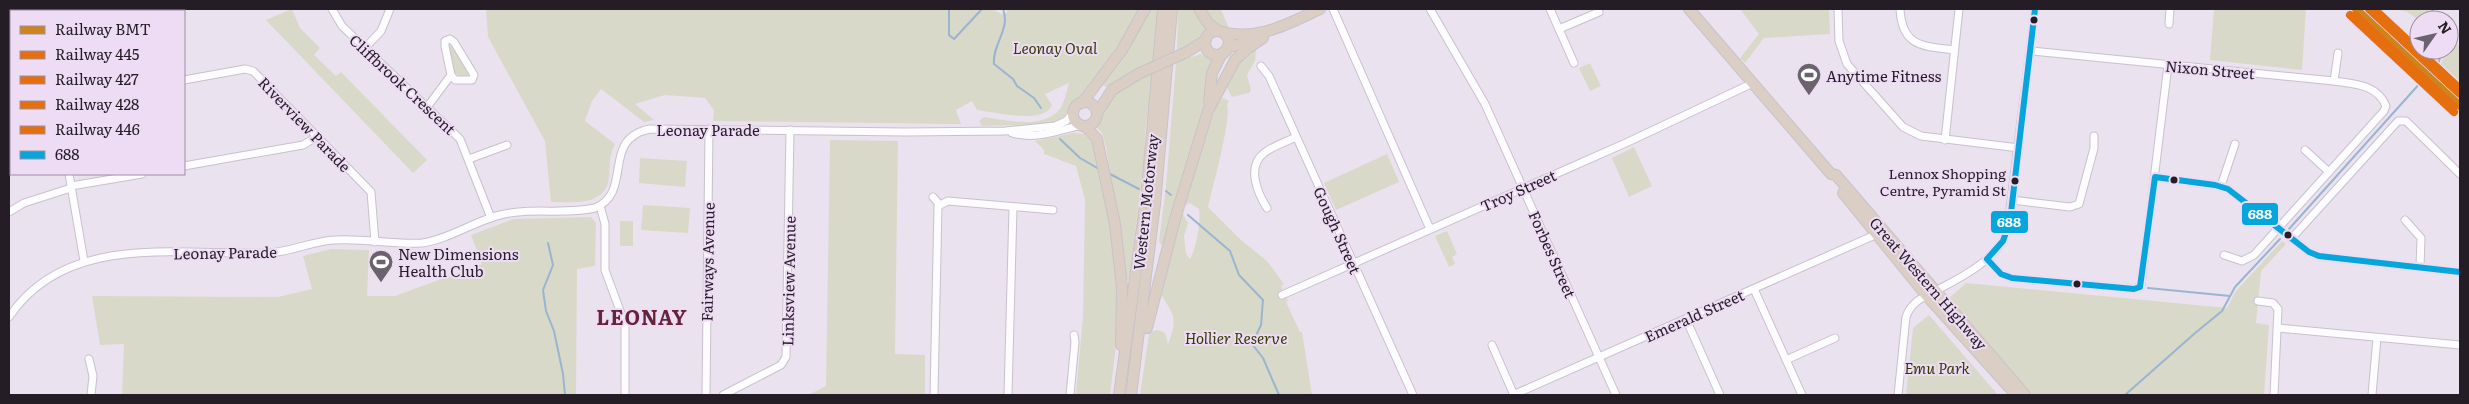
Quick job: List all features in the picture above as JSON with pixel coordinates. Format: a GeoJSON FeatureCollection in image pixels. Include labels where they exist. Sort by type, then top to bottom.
{"type":"FeatureCollection","features":[{"type":"Feature","properties":{"kind":"highway"},"geometry":{"type":"LineString","coordinates":[[1084,102],[1122,50],[1145,9]]}},
{"type":"Feature","properties":{"kind":"highway","name":"Western Motorway"},"geometry":{"type":"LineString","coordinates":[[1153,178],[1163,9]]}},
{"type":"Feature","properties":{"kind":"highway","name":"Western Motorway"},"geometry":{"type":"LineString","coordinates":[[1131,395],[1172,9]]}},
{"type":"Feature","properties":{"kind":"highway"},"geometry":{"type":"LineString","coordinates":[[1136,395],[1147,325],[1175,219],[1208,111],[1212,73],[1225,51],[1228,39],[1208,24],[1199,9]]}},
{"type":"Feature","properties":{"kind":"highway"},"geometry":{"type":"LineString","coordinates":[[1207,45],[1214,54],[1225,51],[1267,35],[1320,9]]}},
{"type":"Feature","properties":{"kind":"highway","name":"Great Western Highway"},"geometry":{"type":"LineString","coordinates":[[1689,9],[1832,174],[1836,175],[2016,395]]}},
{"type":"Feature","properties":{"kind":"highway"},"geometry":{"type":"LineString","coordinates":[[1207,45],[1210,33],[1267,35]]}},
{"type":"Feature","properties":{"kind":"highway"},"geometry":{"type":"LineString","coordinates":[[1208,111],[1236,60],[1247,49],[1267,35]]}},
{"type":"Feature","properties":{"kind":"highway"},"geometry":{"type":"LineString","coordinates":[[1114,395],[1122,339],[1122,287],[1117,237],[1101,154],[1095,135],[1075,119],[1074,112],[1076,106],[1112,90],[1140,73],[1207,45]]}},
{"type":"Feature","properties":{"kind":"highway"},"geometry":{"type":"LineString","coordinates":[[1084,126],[1095,121],[1097,113],[1112,90]]}},
{"type":"Feature","properties":{"kind":"highway"},"geometry":{"type":"LineString","coordinates":[[1084,102],[1092,104],[1097,113]]}},
{"type":"Feature","properties":{"kind":"highway","name":"Great Western Highway"},"geometry":{"type":"LineString","coordinates":[[1832,174],[1832,178],[1875,235],[2024,395]]}},
{"type":"Feature","properties":{"kind":"highway","name":"Western Motorway"},"geometry":{"type":"LineString","coordinates":[[1120,395],[1151,201]]}},
{"type":"Feature","properties":{"kind":"street","name":"Cliffbrook Crescent"},"geometry":{"type":"LineString","coordinates":[[332,9],[342,26],[428,106],[460,139],[491,218]]}},
{"type":"Feature","properties":{"kind":"street"},"geometry":{"type":"LineString","coordinates":[[365,48],[382,29],[390,9]]}},
{"type":"Feature","properties":{"kind":"street"},"geometry":{"type":"LineString","coordinates":[[1332,9],[1430,229]]}},
{"type":"Feature","properties":{"kind":"street","name":"Forbes Street"},"geometry":{"type":"LineString","coordinates":[[1430,9],[1483,100],[1616,395]]}},
{"type":"Feature","properties":{"kind":"street"},"geometry":{"type":"LineString","coordinates":[[1550,9],[1574,63]]}},
{"type":"Feature","properties":{"kind":"street"},"geometry":{"type":"LineString","coordinates":[[1838,9],[1840,48],[1852,71],[1903,127],[1922,136],[2019,148]]}},
{"type":"Feature","properties":{"kind":"street"},"geometry":{"type":"LineString","coordinates":[[1900,9],[1901,25],[1914,42],[1927,47],[1954,50]]}},
{"type":"Feature","properties":{"kind":"street"},"geometry":{"type":"LineString","coordinates":[[1945,140],[1958,9]]}},
{"type":"Feature","properties":{"kind":"street"},"geometry":{"type":"LineString","coordinates":[[1898,395],[1906,317],[1912,306],[1987,259],[2003,241],[2008,227],[2035,9]]}},
{"type":"Feature","properties":{"kind":"street"},"geometry":{"type":"LineString","coordinates":[[2169,24],[2170,9]]}},
{"type":"Feature","properties":{"kind":"street"},"geometry":{"type":"LineString","coordinates":[[1559,29],[1599,12]]}},
{"type":"Feature","properties":{"kind":"street"},"geometry":{"type":"LineString","coordinates":[[428,106],[451,75],[445,46],[446,41],[450,39],[454,42],[474,76],[472,80],[467,81],[455,80],[451,75]]}},
{"type":"Feature","properties":{"kind":"street","name":"Nixon Street"},"geometry":{"type":"LineString","coordinates":[[2031,51],[2334,81],[2368,87],[2384,101],[2386,106],[2384,111],[2329,172]]}},
{"type":"Feature","properties":{"kind":"street"},"geometry":{"type":"LineString","coordinates":[[2334,81],[2338,53]]}},
{"type":"Feature","properties":{"kind":"street"},"geometry":{"type":"LineString","coordinates":[[1987,259],[2001,274],[2012,278],[2134,289],[2140,287],[2168,65]]}},
{"type":"Feature","properties":{"kind":"street","name":"Gough Street"},"geometry":{"type":"LineString","coordinates":[[1261,66],[1269,76],[1412,395]]}},
{"type":"Feature","properties":{"kind":"street","name":"Riverview Parade"},"geometry":{"type":"LineString","coordinates":[[185,80],[251,69],[318,136],[372,195],[375,242]]}},
{"type":"Feature","properties":{"kind":"street","name":"Troy Street"},"geometry":{"type":"LineString","coordinates":[[1282,294],[1734,94],[1753,83]]}},
{"type":"Feature","properties":{"kind":"street","name":"Leonay Parade"},"geometry":{"type":"LineString","coordinates":[[9,317],[22,301],[45,281],[84,261],[128,253],[270,253],[332,240],[426,242],[491,218],[520,212],[581,210],[600,206],[616,186],[621,150],[634,135],[654,128],[1004,131],[1055,126],[1066,121],[1074,112]]}},
{"type":"Feature","properties":{"kind":"street"},"geometry":{"type":"LineString","coordinates":[[2291,239],[2398,121],[2406,121],[2460,174]]}},
{"type":"Feature","properties":{"kind":"street","name":"Leonay Parade"},"geometry":{"type":"LineString","coordinates":[[1004,131],[1030,136],[1084,126]]}},
{"type":"Feature","properties":{"kind":"street","name":"Fairways Avenue"},"geometry":{"type":"LineString","coordinates":[[706,395],[709,129]]}},
{"type":"Feature","properties":{"kind":"street","name":"Linksview Avenue"},"geometry":{"type":"LineString","coordinates":[[723,395],[781,364],[786,357],[790,130]]}},
{"type":"Feature","properties":{"kind":"street"},"geometry":{"type":"LineString","coordinates":[[185,166],[303,145],[318,136]]}},
{"type":"Feature","properties":{"kind":"street"},"geometry":{"type":"LineString","coordinates":[[2012,200],[2070,207],[2079,204],[2082,199],[2094,148],[2094,136]]}},
{"type":"Feature","properties":{"kind":"street"},"geometry":{"type":"LineString","coordinates":[[1267,208],[1256,186],[1255,172],[1257,162],[1265,152],[1296,137]]}},
{"type":"Feature","properties":{"kind":"street"},"geometry":{"type":"LineString","coordinates":[[2221,186],[2235,144]]}},
{"type":"Feature","properties":{"kind":"street"},"geometry":{"type":"LineString","coordinates":[[469,159],[507,145]]}},
{"type":"Feature","properties":{"kind":"street"},"geometry":{"type":"LineString","coordinates":[[2224,255],[2239,261],[2249,259],[2329,172],[2305,150]]}},
{"type":"Feature","properties":{"kind":"street"},"geometry":{"type":"LineString","coordinates":[[68,175],[84,261]]}},
{"type":"Feature","properties":{"kind":"street"},"geometry":{"type":"LineString","coordinates":[[9,212],[24,203],[71,187],[137,175]]}},
{"type":"Feature","properties":{"kind":"street"},"geometry":{"type":"LineString","coordinates":[[2155,178],[2221,186],[2309,252],[2325,258],[2460,272]]}},
{"type":"Feature","properties":{"kind":"street"},"geometry":{"type":"LineString","coordinates":[[933,196],[940,204]]}},
{"type":"Feature","properties":{"kind":"street"},"geometry":{"type":"LineString","coordinates":[[934,395],[936,211],[940,204],[948,201],[1053,210]]}},
{"type":"Feature","properties":{"kind":"street"},"geometry":{"type":"LineString","coordinates":[[600,206],[605,224],[607,277],[622,311],[625,324],[625,395]]}},
{"type":"Feature","properties":{"kind":"street"},"geometry":{"type":"LineString","coordinates":[[1008,395],[1013,208]]}},
{"type":"Feature","properties":{"kind":"street"},"geometry":{"type":"LineString","coordinates":[[2405,220],[2420,238],[2420,267]]}},
{"type":"Feature","properties":{"kind":"street","name":"Emerald Street"},"geometry":{"type":"LineString","coordinates":[[1513,395],[1875,235]]}},
{"type":"Feature","properties":{"kind":"street"},"geometry":{"type":"LineString","coordinates":[[1754,289],[1802,395]]}},
{"type":"Feature","properties":{"kind":"street"},"geometry":{"type":"LineString","coordinates":[[2258,301],[2276,306],[2278,311],[2274,395]]}},
{"type":"Feature","properties":{"kind":"street"},"geometry":{"type":"LineString","coordinates":[[1686,319],[1720,395]]}},
{"type":"Feature","properties":{"kind":"street"},"geometry":{"type":"LineString","coordinates":[[2278,328],[2460,345]]}},
{"type":"Feature","properties":{"kind":"street"},"geometry":{"type":"LineString","coordinates":[[1070,395],[1074,335]]}},
{"type":"Feature","properties":{"kind":"street"},"geometry":{"type":"LineString","coordinates":[[1786,360],[1835,338]]}},
{"type":"Feature","properties":{"kind":"street"},"geometry":{"type":"LineString","coordinates":[[2372,395],[2377,338]]}},
{"type":"Feature","properties":{"kind":"street"},"geometry":{"type":"LineString","coordinates":[[1492,345],[1513,395]]}},
{"type":"Feature","properties":{"kind":"street"},"geometry":{"type":"LineString","coordinates":[[89,360],[92,374],[92,395]]}},
{"type":"Feature","properties":{"kind":"green space"},"geometry":{"type":"Polygon","coordinates":[[[292,9],[300,28],[320,48],[314,55],[336,76],[341,72],[427,160],[413,173],[266,20],[292,9]]]}},
{"type":"Feature","properties":{"kind":"green space","name":"Leonay Oval"},"geometry":{"type":"Polygon","coordinates":[[[486,9],[993,9],[1001,14],[1007,13],[1007,9],[1139,9],[1127,34],[1062,119],[1046,124],[982,126],[979,121],[984,117],[1024,122],[1044,120],[1060,109],[1069,83],[1045,94],[1052,105],[1047,111],[1040,114],[1018,116],[977,110],[972,101],[956,110],[961,124],[713,121],[714,110],[705,98],[665,95],[635,104],[654,120],[644,122],[601,89],[592,101],[585,121],[615,144],[606,187],[601,194],[586,201],[551,202],[545,141],[488,37],[486,9]]]}},
{"type":"Feature","properties":{"kind":"green space"},"geometry":{"type":"Polygon","coordinates":[[[1149,9],[1158,9],[1154,61],[1106,87],[1101,84],[1135,36],[1149,9]]]}},
{"type":"Feature","properties":{"kind":"green space"},"geometry":{"type":"Polygon","coordinates":[[[1178,9],[1195,9],[1208,27],[1195,42],[1177,51],[1178,9]]]}},
{"type":"Feature","properties":{"kind":"green space"},"geometry":{"type":"Polygon","coordinates":[[[1205,9],[1221,9],[1229,29],[1214,23],[1205,9]]]}},
{"type":"Feature","properties":{"kind":"green space"},"geometry":{"type":"Polygon","coordinates":[[[1740,9],[1829,9],[1830,34],[1764,38],[1745,63],[1740,58],[1759,34],[1740,9]]]}},
{"type":"Feature","properties":{"kind":"green space"},"geometry":{"type":"Polygon","coordinates":[[[2214,9],[2306,9],[2302,70],[2210,60],[2214,9]]]}},
{"type":"Feature","properties":{"kind":"green space"},"geometry":{"type":"Polygon","coordinates":[[[2367,9],[2374,9],[2409,42],[2409,48],[2367,9]]]}},
{"type":"Feature","properties":{"kind":"green space"},"geometry":{"type":"Polygon","coordinates":[[[2395,9],[2429,10],[2409,10],[2409,13],[2395,9]]]}},
{"type":"Feature","properties":{"kind":"green space"},"geometry":{"type":"Polygon","coordinates":[[[452,45],[470,72],[467,77],[457,74],[452,68],[448,48],[452,45]]]}},
{"type":"Feature","properties":{"kind":"green space"},"geometry":{"type":"Polygon","coordinates":[[[2459,46],[2460,96],[2439,76],[2445,68],[2441,65],[2442,60],[2459,60],[2459,46]]]}},
{"type":"Feature","properties":{"kind":"green space"},"geometry":{"type":"Polygon","coordinates":[[[1256,49],[1255,61],[1247,75],[1251,90],[1249,93],[1232,97],[1225,84],[1239,64],[1256,49]]]}},
{"type":"Feature","properties":{"kind":"green space"},"geometry":{"type":"Polygon","coordinates":[[[1201,54],[1213,59],[1208,99],[1165,242],[1161,245],[1159,241],[1166,187],[1176,62],[1201,54]]]}},
{"type":"Feature","properties":{"kind":"green space"},"geometry":{"type":"Polygon","coordinates":[[[1590,63],[1601,86],[1590,91],[1579,68],[1590,63]]]}},
{"type":"Feature","properties":{"kind":"green space"},"geometry":{"type":"Polygon","coordinates":[[[1154,72],[1146,123],[1145,153],[1130,272],[1129,279],[1126,280],[1106,147],[1102,133],[1095,126],[1102,106],[1109,99],[1127,86],[1154,72]]]}},
{"type":"Feature","properties":{"kind":"green space","name":"Hollier Reserve"},"geometry":{"type":"Polygon","coordinates":[[[1223,98],[1229,101],[1227,105],[1227,124],[1208,207],[1241,240],[1267,261],[1284,284],[1281,286],[1288,301],[1286,302],[1300,332],[1302,332],[1312,395],[1140,395],[1149,334],[1157,330],[1165,333],[1168,344],[1171,335],[1174,321],[1173,316],[1159,291],[1182,213],[1188,223],[1184,236],[1186,254],[1190,259],[1194,249],[1199,227],[1199,209],[1190,203],[1186,205],[1184,203],[1217,104],[1223,98]]]}},
{"type":"Feature","properties":{"kind":"green space"},"geometry":{"type":"Polygon","coordinates":[[[1074,133],[1084,134],[1094,145],[1110,218],[1119,297],[1118,329],[1110,395],[1076,395],[1083,316],[1085,200],[1076,166],[1044,154],[1044,150],[1035,141],[1074,133]]]}},
{"type":"Feature","properties":{"kind":"green space"},"geometry":{"type":"Polygon","coordinates":[[[830,140],[898,141],[895,354],[925,355],[925,395],[808,395],[826,386],[830,140]]]}},
{"type":"Feature","properties":{"kind":"green space"},"geometry":{"type":"Polygon","coordinates":[[[1634,147],[1652,186],[1629,197],[1612,158],[1634,147]]]}},
{"type":"Feature","properties":{"kind":"green space"},"geometry":{"type":"Polygon","coordinates":[[[1387,154],[1399,182],[1336,210],[1324,183],[1387,154]]]}},
{"type":"Feature","properties":{"kind":"green space"},"geometry":{"type":"Polygon","coordinates":[[[640,158],[687,161],[685,187],[639,183],[640,158]]]}},
{"type":"Feature","properties":{"kind":"green space"},"geometry":{"type":"Polygon","coordinates":[[[643,205],[690,208],[688,233],[641,230],[643,205]]]}},
{"type":"Feature","properties":{"kind":"green space"},"geometry":{"type":"Polygon","coordinates":[[[591,217],[596,223],[595,266],[577,269],[576,395],[122,395],[124,344],[100,345],[92,296],[278,297],[312,289],[303,256],[331,249],[369,250],[367,296],[395,296],[482,264],[471,235],[513,219],[591,217]]]}},
{"type":"Feature","properties":{"kind":"green space"},"geometry":{"type":"Polygon","coordinates":[[[620,221],[633,221],[633,246],[620,246],[620,221]]]}},
{"type":"Feature","properties":{"kind":"green space"},"geometry":{"type":"Polygon","coordinates":[[[1447,231],[1457,254],[1452,257],[1455,264],[1449,267],[1435,236],[1447,231]]]}},
{"type":"Feature","properties":{"kind":"green space"},"geometry":{"type":"Polygon","coordinates":[[[2282,241],[2286,244],[2261,271],[2256,323],[2269,325],[2264,395],[2032,395],[1948,299],[1966,283],[2227,308],[2235,292],[2282,241]]]}},
{"type":"Feature","properties":{"kind":"green space","name":"Emu Park"},"geometry":{"type":"Polygon","coordinates":[[[1929,315],[1998,395],[1906,395],[1913,328],[1929,315]]]}},
{"type":"Feature","properties":{"kind":"waterway"},"geometry":{"type":"LineString","coordinates":[[949,9],[949,35],[954,39],[982,9]]}},
{"type":"Feature","properties":{"kind":"waterway"},"geometry":{"type":"LineString","coordinates":[[1003,9],[1005,23],[994,57],[994,64],[1013,79],[1017,86],[1034,98],[1041,108]]}},
{"type":"Feature","properties":{"kind":"waterway"},"geometry":{"type":"LineString","coordinates":[[2289,229],[2439,60]]}},
{"type":"Feature","properties":{"kind":"waterway"},"geometry":{"type":"LineString","coordinates":[[1060,139],[1080,158],[1099,169]]}},
{"type":"Feature","properties":{"kind":"waterway"},"geometry":{"type":"LineString","coordinates":[[1108,173],[1139,189]]}},
{"type":"Feature","properties":{"kind":"waterway"},"geometry":{"type":"LineString","coordinates":[[1166,191],[1171,195]]}},
{"type":"Feature","properties":{"kind":"waterway"},"geometry":{"type":"LineString","coordinates":[[1188,215],[1230,251],[1239,275],[1263,300],[1261,325],[1252,344],[1263,358],[1279,395]]}},
{"type":"Feature","properties":{"kind":"waterway"},"geometry":{"type":"LineString","coordinates":[[2125,395],[2222,311],[2235,287],[2280,239]]}},
{"type":"Feature","properties":{"kind":"waterway"},"geometry":{"type":"LineString","coordinates":[[548,243],[553,265],[543,290],[546,311],[554,331],[563,374],[565,395]]}},
{"type":"Feature","properties":{"kind":"waterway"},"geometry":{"type":"LineString","coordinates":[[2148,288],[2230,296]]}},
{"type":"Feature","properties":{"kind":"rail line","name":"BMT"},"geometry":{"type":"LineString","coordinates":[[2356,9],[2460,106]]}},
{"type":"Feature","properties":{"kind":"rail line","name":"427"},"geometry":{"type":"LineString","coordinates":[[2369,9],[2460,94]]}},
{"type":"Feature","properties":{"kind":"rail line","name":"446"},"geometry":{"type":"LineString","coordinates":[[2374,9],[2460,89]]}},
{"type":"Feature","properties":{"kind":"rail line","name":"445"},"geometry":{"type":"LineString","coordinates":[[2350,15],[2454,112]]}},
{"type":"Feature","properties":{"kind":"rail line","name":"428"},"geometry":{"type":"LineString","coordinates":[[2355,15],[2454,107]]}},
{"type":"Feature","properties":{"kind":"transit line","name":"688"},"geometry":{"type":"LineString","coordinates":[[2035,9],[2010,221],[2003,241],[1987,259],[2001,274],[2012,278],[2134,289],[2140,287],[2155,177],[2215,185],[2228,189],[2309,252],[2319,256],[2460,272]]}},
{"type":"Feature","properties":{"kind":"place","name":"Anytime Fitness"},"geometry":{"type":"Point","coordinates":[1809,96]}},
{"type":"Feature","properties":{"kind":"place","name":"Lennox Shopping Centre, Pyramid St"},"geometry":{"type":"Point","coordinates":[2015,181]}},
{"type":"Feature","properties":{"kind":"place","name":"New Dimensions Health Club"},"geometry":{"type":"Point","coordinates":[381,283]}},
{"type":"Feature","properties":{"kind":"district","name":"LEONAY"},"geometry":{"type":"Point","coordinates":[642,316]}}]}
